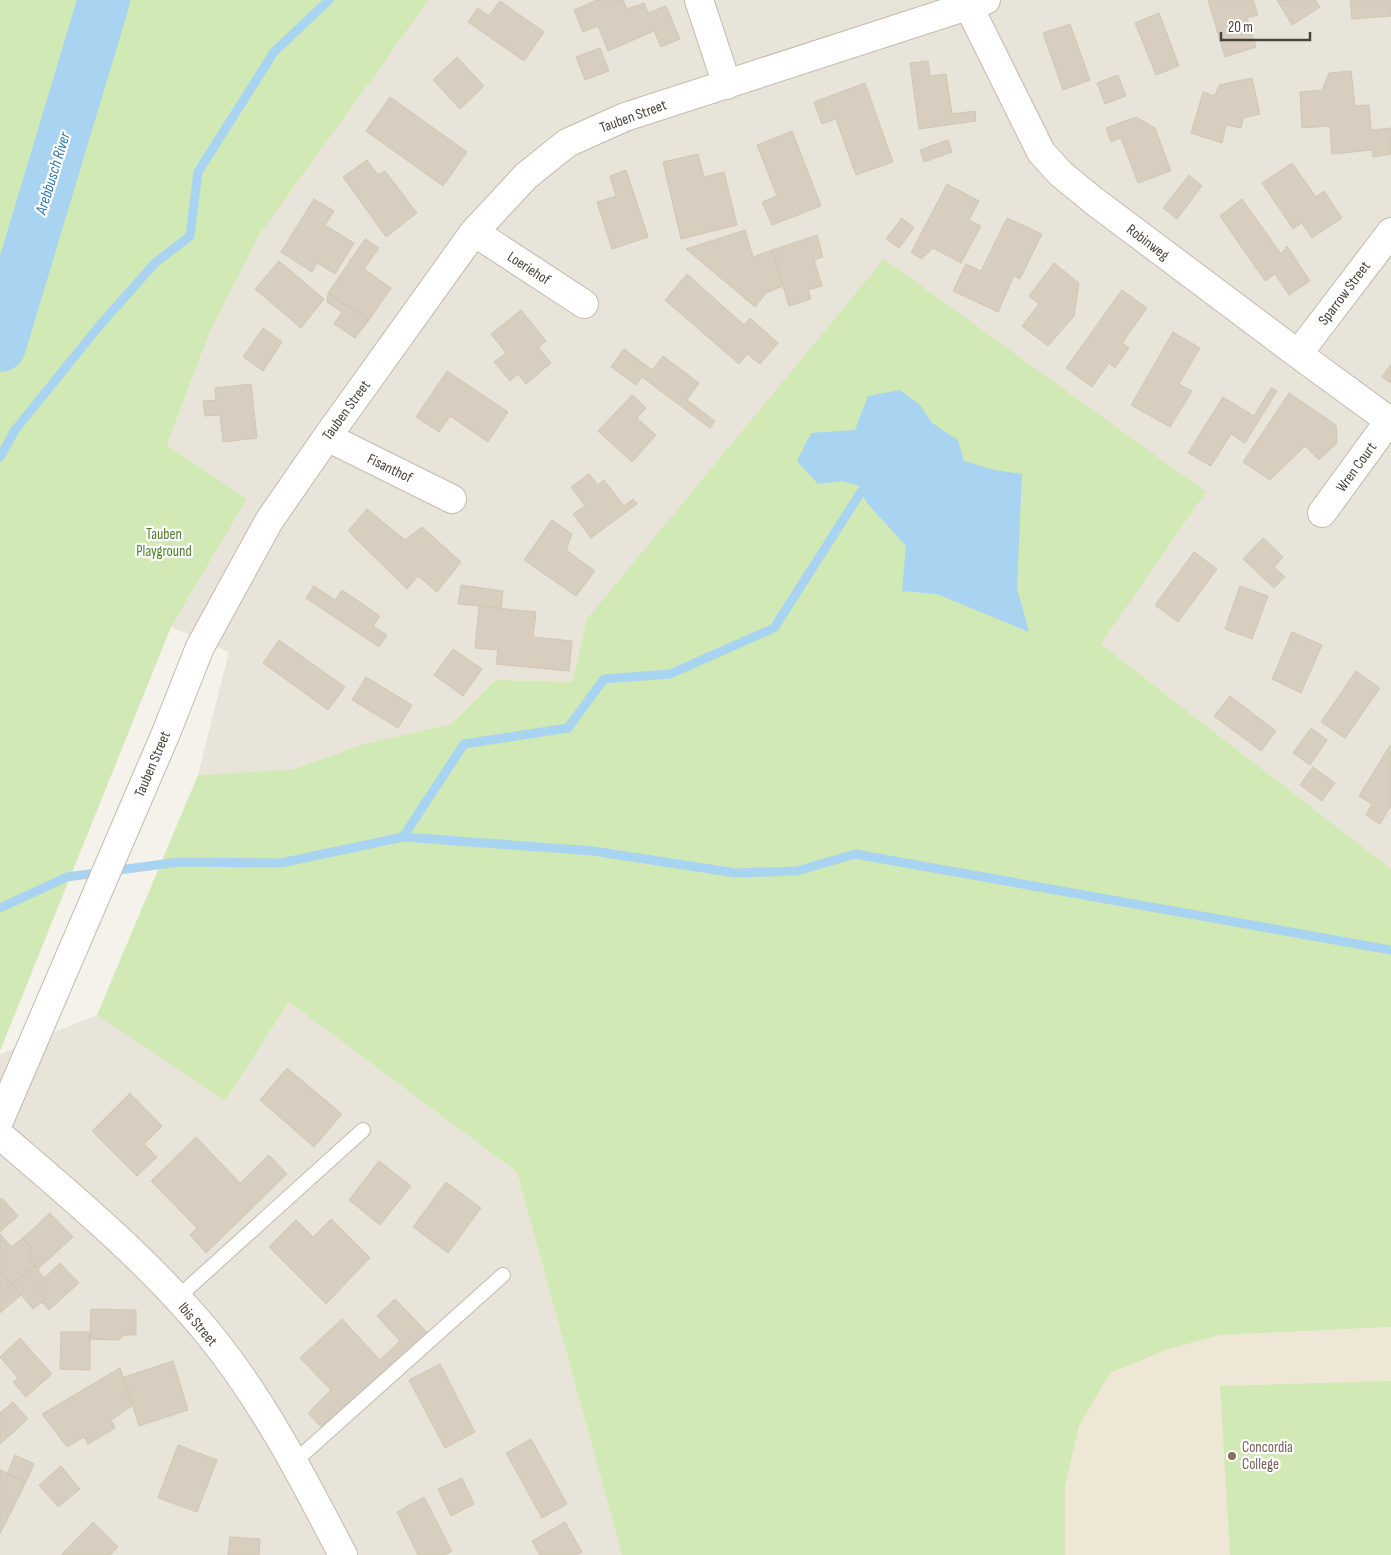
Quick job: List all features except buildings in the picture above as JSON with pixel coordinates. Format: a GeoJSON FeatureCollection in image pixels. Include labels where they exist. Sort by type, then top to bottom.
{"type":"FeatureCollection","features":[{"type":"Feature","properties":{"kind":"street"},"geometry":{"type":"LineString","coordinates":[[699,0],[727,85]]}},
{"type":"Feature","properties":{"kind":"street","name":"Tauben Street"},"geometry":{"type":"LineString","coordinates":[[0,1119],[205,638],[269,521],[474,232],[526,176],[567,143],[625,116],[727,85],[977,3]]}},
{"type":"Feature","properties":{"kind":"street","name":"Robinweg"},"geometry":{"type":"LineString","coordinates":[[977,3],[1037,144],[1041,152],[1061,174],[1094,201],[1390,421]]}},
{"type":"Feature","properties":{"kind":"street","name":"Loeriehof"},"geometry":{"type":"LineString","coordinates":[[474,232],[584,304]]}},
{"type":"Feature","properties":{"kind":"street","name":"Sparrow Street"},"geometry":{"type":"LineString","coordinates":[[1298,354],[1391,232]]}},
{"type":"Feature","properties":{"kind":"street","name":"Wren Court"},"geometry":{"type":"LineString","coordinates":[[1322,513],[1390,421]]}},
{"type":"Feature","properties":{"kind":"street","name":"Fisanthof"},"geometry":{"type":"LineString","coordinates":[[327,437],[452,499]]}},
{"type":"Feature","properties":{"kind":"street","name":"Ibis Street"},"geometry":{"type":"LineString","coordinates":[[0,1135],[123,1244],[177,1298],[208,1333],[247,1386],[294,1462],[343,1555]]}},
{"type":"Feature","properties":{"kind":"lane"},"geometry":{"type":"LineString","coordinates":[[177,1298],[363,1130]]}},
{"type":"Feature","properties":{"kind":"lane"},"geometry":{"type":"LineString","coordinates":[[294,1462],[503,1275]]}},
{"type":"Feature","properties":{"kind":"shaded area"},"geometry":{"type":"Polygon","coordinates":[[[429,0],[1391,0],[1391,869],[1101,644],[1206,492],[587,619],[572,682],[496,680],[451,724],[364,744],[294,769],[198,775],[229,652],[171,627],[247,499],[167,445],[210,331],[260,234],[429,0]]]}},
{"type":"Feature","properties":{"kind":"shaded area"},"geometry":{"type":"Polygon","coordinates":[[[289,1002],[517,1172],[622,1555],[0,1555],[0,1054],[97,1015],[225,1101],[289,1002]]]}},
{"type":"Feature","properties":{"kind":"shaded area","name":"Concordia College"},"geometry":{"type":"Polygon","coordinates":[[[1391,1327],[1391,1555],[1065,1555],[1065,1487],[1079,1426],[1110,1373],[1166,1350],[1220,1335],[1391,1327]]]}},
{"type":"Feature","properties":{"kind":"green space","name":"Tauben Playground"},"geometry":{"type":"Polygon","coordinates":[[[0,0],[429,0],[260,234],[210,331],[167,445],[247,499],[171,627],[0,1051],[0,0]]]}},
{"type":"Feature","properties":{"kind":"green space"},"geometry":{"type":"Polygon","coordinates":[[[884,259],[1206,492],[1101,644],[1391,869],[1391,1327],[1220,1335],[1166,1350],[1110,1373],[1079,1426],[1065,1487],[1065,1555],[622,1555],[517,1172],[289,1002],[225,1101],[97,1015],[198,775],[294,769],[364,744],[451,724],[496,680],[572,682],[587,619],[884,259]]]}},
{"type":"Feature","properties":{"kind":"green space"},"geometry":{"type":"Polygon","coordinates":[[[1391,1381],[1391,1555],[1230,1555],[1220,1386],[1391,1381]]]}},
{"type":"Feature","properties":{"kind":"water"},"geometry":{"type":"Polygon","coordinates":[[[900,390],[920,405],[932,423],[958,440],[964,461],[995,470],[1022,474],[1017,588],[1029,632],[937,594],[902,591],[906,546],[866,502],[859,486],[843,481],[818,484],[797,461],[811,433],[855,430],[868,396],[900,390]]]}},
{"type":"Feature","properties":{"kind":"waterway","name":"Arebbusch River"},"geometry":{"type":"LineString","coordinates":[[0,346],[104,0]]}},
{"type":"Feature","properties":{"kind":"waterway"},"geometry":{"type":"LineString","coordinates":[[0,457],[15,430],[100,325],[155,263],[190,236],[198,172],[274,52],[329,0]]}},
{"type":"Feature","properties":{"kind":"waterway"},"geometry":{"type":"LineString","coordinates":[[403,837],[464,744],[568,728],[604,679],[670,674],[774,628],[861,492]]}},
{"type":"Feature","properties":{"kind":"waterway"},"geometry":{"type":"LineString","coordinates":[[0,908],[67,877],[179,862],[281,863],[403,837],[593,851],[736,873],[797,871],[855,854],[1391,950]]}},
{"type":"Feature","properties":{"kind":"place","name":"Concordia College"},"geometry":{"type":"Point","coordinates":[1232,1456]}}]}
